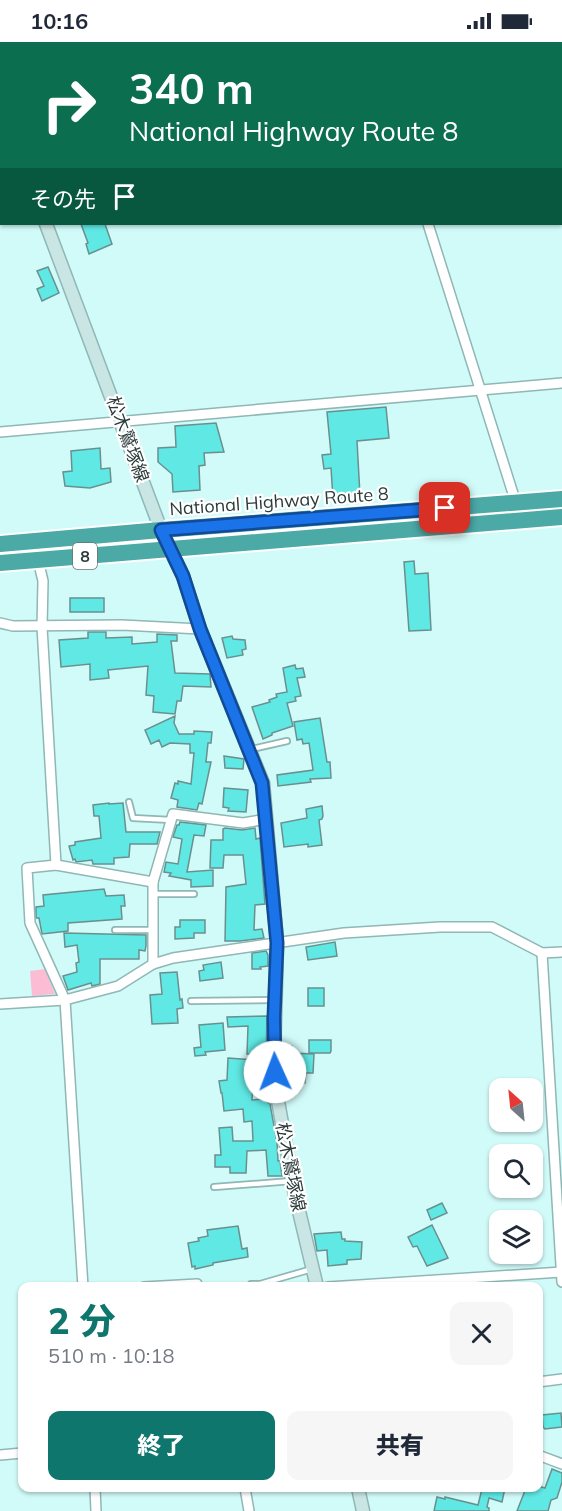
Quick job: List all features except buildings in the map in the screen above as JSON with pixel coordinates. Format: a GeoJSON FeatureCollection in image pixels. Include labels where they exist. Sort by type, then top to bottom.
{"type":"FeatureCollection","features":[{"type":"Feature","properties":{"kind":"highway","name":"National Highway Route 8"},"geometry":{"type":"LineString","coordinates":[[0,544],[562,499]]}},
{"type":"Feature","properties":{"kind":"highway","name":"National Highway Route 8"},"geometry":{"type":"LineString","coordinates":[[0,563],[562,517]]}},
{"type":"Feature","properties":{"kind":"main road","name":"松木鷲塚線"},"geometry":{"type":"LineString","coordinates":[[46,225],[122,421],[161,530],[183,576],[200,629],[262,783],[277,943],[274,1054],[276,1090],[316,1282]]}},
{"type":"Feature","properties":{"kind":"main road"},"geometry":{"type":"LineString","coordinates":[[359,1492],[363,1511]]}},
{"type":"Feature","properties":{"kind":"street"},"geometry":{"type":"LineString","coordinates":[[428,225],[516,502]]}},
{"type":"Feature","properties":{"kind":"street"},"geometry":{"type":"LineString","coordinates":[[0,432],[562,382]]}},
{"type":"Feature","properties":{"kind":"street"},"geometry":{"type":"LineString","coordinates":[[38,560],[43,581],[42,627],[56,865]]}},
{"type":"Feature","properties":{"kind":"street"},"geometry":{"type":"LineString","coordinates":[[0,623],[42,627],[122,625],[200,629]]}},
{"type":"Feature","properties":{"kind":"street"},"geometry":{"type":"LineString","coordinates":[[153,964],[153,882],[173,814],[243,823],[267,819]]}},
{"type":"Feature","properties":{"kind":"street"},"geometry":{"type":"LineString","coordinates":[[83,1282],[65,1000],[30,923],[27,868],[56,865],[153,882]]}},
{"type":"Feature","properties":{"kind":"street"},"geometry":{"type":"LineString","coordinates":[[0,1004],[65,1000],[118,986],[153,964],[173,958],[344,933],[440,927],[492,927],[542,954],[562,952]]}},
{"type":"Feature","properties":{"kind":"street"},"geometry":{"type":"LineString","coordinates":[[542,954],[562,1282]]}},
{"type":"Feature","properties":{"kind":"street"},"geometry":{"type":"LineString","coordinates":[[406,1282],[562,1272]]}},
{"type":"Feature","properties":{"kind":"street"},"geometry":{"type":"LineString","coordinates":[[543,1381],[562,1379]]}},
{"type":"Feature","properties":{"kind":"street"},"geometry":{"type":"LineString","coordinates":[[0,1455],[18,1453]]}},
{"type":"Feature","properties":{"kind":"street"},"geometry":{"type":"LineString","coordinates":[[543,1457],[562,1464]]}},
{"type":"Feature","properties":{"kind":"street"},"geometry":{"type":"LineString","coordinates":[[94,1492],[96,1511]]}},
{"type":"Feature","properties":{"kind":"street"},"geometry":{"type":"LineString","coordinates":[[246,1492],[249,1511]]}},
{"type":"Feature","properties":{"kind":"lane"},"geometry":{"type":"LineString","coordinates":[[249,749],[287,741]]}},
{"type":"Feature","properties":{"kind":"lane"},"geometry":{"type":"LineString","coordinates":[[129,802],[133,818],[171,820]]}},
{"type":"Feature","properties":{"kind":"lane"},"geometry":{"type":"LineString","coordinates":[[154,894],[194,894]]}},
{"type":"Feature","properties":{"kind":"lane"},"geometry":{"type":"LineString","coordinates":[[115,930],[153,930]]}},
{"type":"Feature","properties":{"kind":"lane"},"geometry":{"type":"LineString","coordinates":[[191,1000],[275,1000]]}},
{"type":"Feature","properties":{"kind":"lane"},"geometry":{"type":"LineString","coordinates":[[214,1187],[293,1180]]}},
{"type":"Feature","properties":{"kind":"lane"},"geometry":{"type":"LineString","coordinates":[[267,1282],[313,1269]]}},
{"type":"Feature","properties":{"kind":"shaded area"},"geometry":{"type":"Polygon","coordinates":[[[45,969],[55,994],[32,996],[30,971],[45,969]]]}},
{"type":"Feature","properties":{"kind":"route"},"geometry":{"type":"LineString","coordinates":[[275,1072],[274,1017],[277,943],[262,783],[200,629],[183,576],[161,530],[445,508]]}}]}
